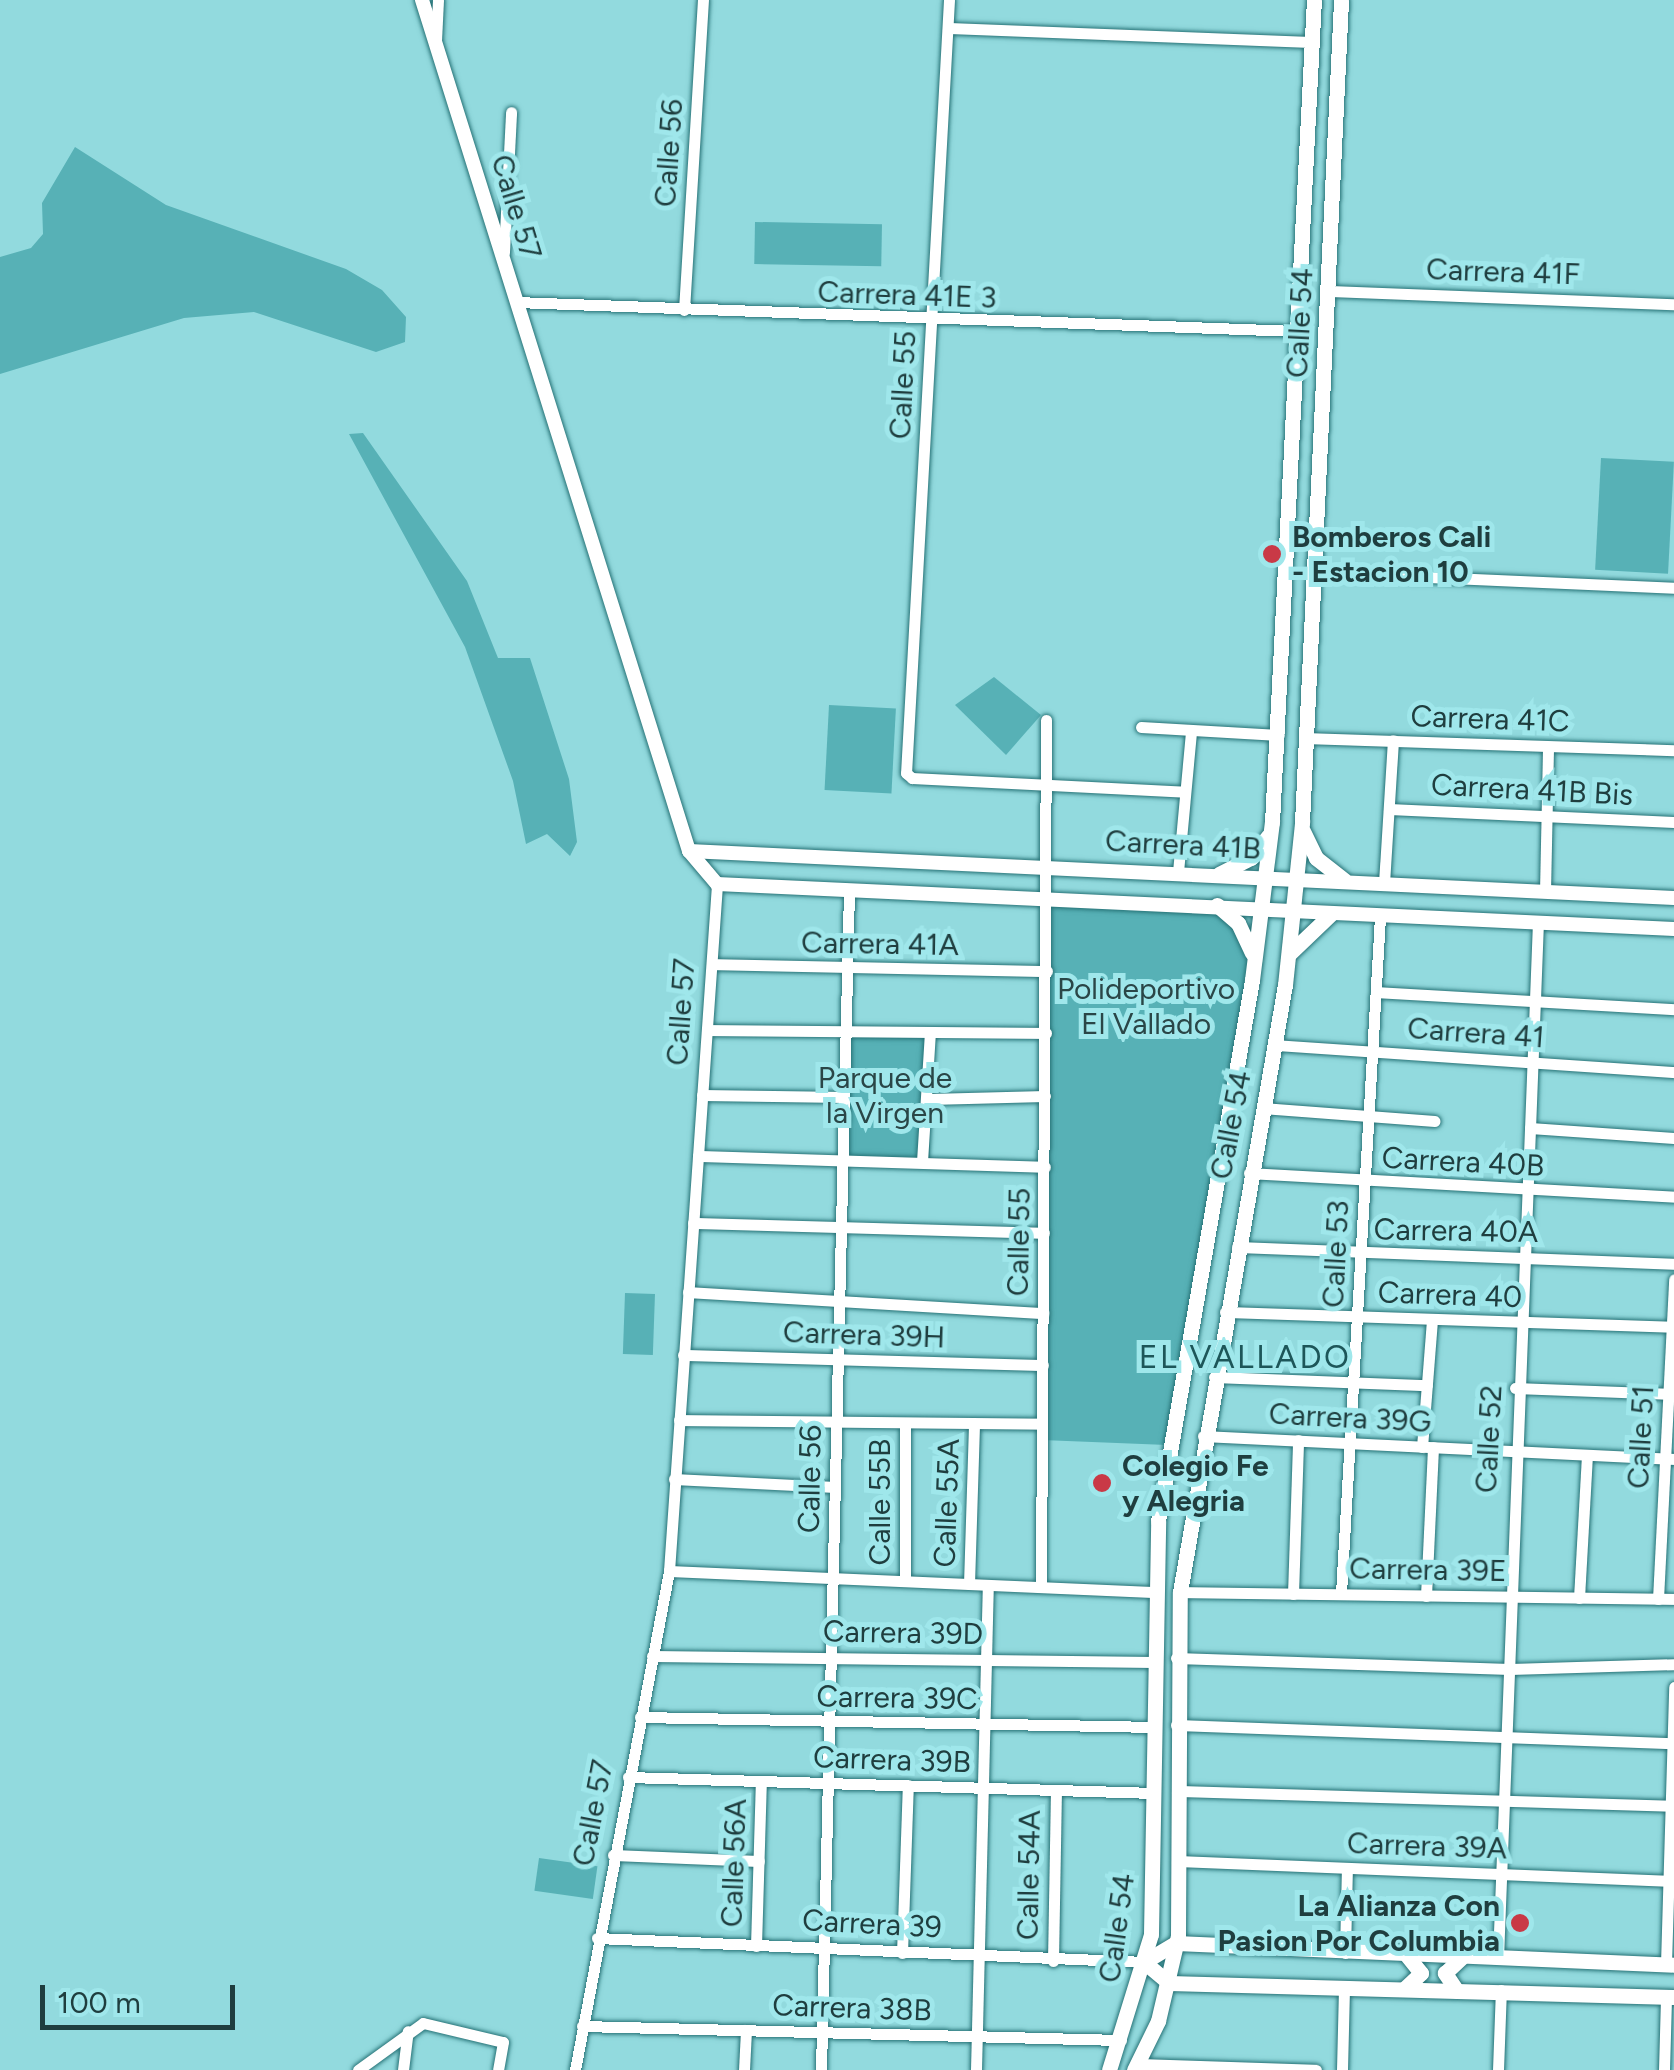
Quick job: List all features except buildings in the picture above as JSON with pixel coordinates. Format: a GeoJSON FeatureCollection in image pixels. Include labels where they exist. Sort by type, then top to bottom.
{"type":"FeatureCollection","features":[{"type":"Feature","properties":{"kind":"main road","name":"Calle 54"},"geometry":{"type":"LineString","coordinates":[[1108,2070],[1144,1962],[1155,1901],[1153,1592],[1167,1445],[1252,980],[1272,822],[1314,0]]}},
{"type":"Feature","properties":{"kind":"main road","name":"Calle 54"},"geometry":{"type":"LineString","coordinates":[[1136,2067],[1158,2020],[1169,1982],[1180,1913],[1176,1658],[1180,1592],[1203,1436],[1285,986],[1302,822],[1342,0]]}},
{"type":"Feature","properties":{"kind":"main road"},"geometry":{"type":"LineString","coordinates":[[1219,874],[1252,858],[1272,822]]}},
{"type":"Feature","properties":{"kind":"main road"},"geometry":{"type":"LineString","coordinates":[[1302,822],[1316,858],[1344,880]]}},
{"type":"Feature","properties":{"kind":"main road"},"geometry":{"type":"LineString","coordinates":[[1217,905],[1246,934],[1254,960]]}},
{"type":"Feature","properties":{"kind":"main road"},"geometry":{"type":"LineString","coordinates":[[1288,956],[1331,914]]}},
{"type":"Feature","properties":{"kind":"main road"},"geometry":{"type":"LineString","coordinates":[[1252,980],[1271,972],[1285,986]]}},
{"type":"Feature","properties":{"kind":"main road"},"geometry":{"type":"LineString","coordinates":[[1180,1913],[1190,1936],[1214,1947]]}},
{"type":"Feature","properties":{"kind":"main road"},"geometry":{"type":"LineString","coordinates":[[1670,1964],[1407,1956],[1176,1943],[1144,1962],[1169,1982],[1670,1997]]}},
{"type":"Feature","properties":{"kind":"main road"},"geometry":{"type":"LineString","coordinates":[[1404,1988],[1421,1973],[1407,1956]]}},
{"type":"Feature","properties":{"kind":"main road"},"geometry":{"type":"LineString","coordinates":[[1457,1990],[1446,1974],[1462,1957]]}},
{"type":"Feature","properties":{"kind":"main road"},"geometry":{"type":"LineString","coordinates":[[1158,2020],[1179,1991],[1203,1984]]}},
{"type":"Feature","properties":{"kind":"street","name":"Calle 57"},"geometry":{"type":"LineString","coordinates":[[422,0],[689,851],[718,884],[669,1571],[575,2070]]}},
{"type":"Feature","properties":{"kind":"street"},"geometry":{"type":"LineString","coordinates":[[436,45],[438,0]]}},
{"type":"Feature","properties":{"kind":"street","name":"Calle 56"},"geometry":{"type":"LineString","coordinates":[[684,310],[704,0]]}},
{"type":"Feature","properties":{"kind":"street","name":"Calle 55"},"geometry":{"type":"LineString","coordinates":[[949,0],[906,773],[1046,787]]}},
{"type":"Feature","properties":{"kind":"street"},"geometry":{"type":"LineString","coordinates":[[948,28],[1312,42]]}},
{"type":"Feature","properties":{"kind":"street"},"geometry":{"type":"LineString","coordinates":[[504,262],[512,112]]}},
{"type":"Feature","properties":{"kind":"street","name":"Carrera 41F"},"geometry":{"type":"LineString","coordinates":[[1330,290],[1674,304]]}},
{"type":"Feature","properties":{"kind":"street","name":"Carrera 41E 3"},"geometry":{"type":"LineString","coordinates":[[516,302],[931,321],[1297,332]]}},
{"type":"Feature","properties":{"kind":"street"},"geometry":{"type":"LineString","coordinates":[[1314,572],[1674,588]]}},
{"type":"Feature","properties":{"kind":"street","name":"Calle 55"},"geometry":{"type":"LineString","coordinates":[[1040,1587],[1046,720]]}},
{"type":"Feature","properties":{"kind":"street"},"geometry":{"type":"LineString","coordinates":[[1142,726],[1279,735]]}},
{"type":"Feature","properties":{"kind":"street"},"geometry":{"type":"LineString","coordinates":[[1178,872],[1191,730]]}},
{"type":"Feature","properties":{"kind":"street","name":"Carrera 41C"},"geometry":{"type":"LineString","coordinates":[[1304,738],[1674,750]]}},
{"type":"Feature","properties":{"kind":"street"},"geometry":{"type":"LineString","coordinates":[[1384,883],[1393,740]]}},
{"type":"Feature","properties":{"kind":"street"},"geometry":{"type":"LineString","coordinates":[[1545,892],[1548,746]]}},
{"type":"Feature","properties":{"kind":"street"},"geometry":{"type":"LineString","coordinates":[[1046,787],[1185,792]]}},
{"type":"Feature","properties":{"kind":"street","name":"Carrera 41B Bis"},"geometry":{"type":"LineString","coordinates":[[1388,808],[1674,822]]}},
{"type":"Feature","properties":{"kind":"street","name":"Carrera 41B"},"geometry":{"type":"LineString","coordinates":[[689,851],[1674,898]]}},
{"type":"Feature","properties":{"kind":"street","name":"Carrera 41B"},"geometry":{"type":"LineString","coordinates":[[718,884],[1674,929]]}},
{"type":"Feature","properties":{"kind":"street","name":"Calle 56"},"geometry":{"type":"LineString","coordinates":[[821,2070],[849,890]]}},
{"type":"Feature","properties":{"kind":"street","name":"Calle 53"},"geometry":{"type":"LineString","coordinates":[[1341,1593],[1380,917]]}},
{"type":"Feature","properties":{"kind":"street","name":"Calle 52"},"geometry":{"type":"LineString","coordinates":[[1498,1958],[1510,1669],[1507,1598],[1515,1388],[1523,1322],[1538,924]]}},
{"type":"Feature","properties":{"kind":"street","name":"Carrera 41A"},"geometry":{"type":"LineString","coordinates":[[712,964],[847,970],[1047,971]]}},
{"type":"Feature","properties":{"kind":"street"},"geometry":{"type":"LineString","coordinates":[[1376,992],[1674,1009]]}},
{"type":"Feature","properties":{"kind":"street"},"geometry":{"type":"LineString","coordinates":[[707,1030],[1046,1033]]}},
{"type":"Feature","properties":{"kind":"street"},"geometry":{"type":"LineString","coordinates":[[922,1162],[930,1032]]}},
{"type":"Feature","properties":{"kind":"street","name":"Carrera 41"},"geometry":{"type":"LineString","coordinates":[[1275,1044],[1674,1072]]}},
{"type":"Feature","properties":{"kind":"street"},"geometry":{"type":"LineString","coordinates":[[702,1096],[844,1097]]}},
{"type":"Feature","properties":{"kind":"street"},"geometry":{"type":"LineString","coordinates":[[928,1099],[1046,1096]]}},
{"type":"Feature","properties":{"kind":"street"},"geometry":{"type":"LineString","coordinates":[[1262,1108],[1435,1121]]}},
{"type":"Feature","properties":{"kind":"street"},"geometry":{"type":"LineString","coordinates":[[1530,1128],[1674,1138]]}},
{"type":"Feature","properties":{"kind":"street"},"geometry":{"type":"LineString","coordinates":[[698,1156],[1045,1167]]}},
{"type":"Feature","properties":{"kind":"street","name":"Carrera 40B"},"geometry":{"type":"LineString","coordinates":[[1249,1173],[1674,1196]]}},
{"type":"Feature","properties":{"kind":"street"},"geometry":{"type":"LineString","coordinates":[[693,1223],[1044,1233]]}},
{"type":"Feature","properties":{"kind":"street","name":"Carrera 40A"},"geometry":{"type":"LineString","coordinates":[[1237,1247],[1674,1264]]}},
{"type":"Feature","properties":{"kind":"street","name":"Calle 51"},"geometry":{"type":"LineString","coordinates":[[1658,1599],[1668,1523],[1674,1278]]}},
{"type":"Feature","properties":{"kind":"street"},"geometry":{"type":"LineString","coordinates":[[688,1292],[1043,1313]]}},
{"type":"Feature","properties":{"kind":"street","name":"Carrera 40"},"geometry":{"type":"LineString","coordinates":[[1225,1312],[1673,1327]]}},
{"type":"Feature","properties":{"kind":"street"},"geometry":{"type":"LineString","coordinates":[[1426,1596],[1427,1385],[1432,1319]]}},
{"type":"Feature","properties":{"kind":"street","name":"Carrera 39H"},"geometry":{"type":"LineString","coordinates":[[683,1355],[1043,1366]]}},
{"type":"Feature","properties":{"kind":"street"},"geometry":{"type":"LineString","coordinates":[[1214,1377],[1427,1385]]}},
{"type":"Feature","properties":{"kind":"street"},"geometry":{"type":"LineString","coordinates":[[1515,1388],[1671,1394]]}},
{"type":"Feature","properties":{"kind":"street"},"geometry":{"type":"LineString","coordinates":[[678,1420],[1042,1424]]}},
{"type":"Feature","properties":{"kind":"street","name":"Calle 55B"},"geometry":{"type":"LineString","coordinates":[[905,1581],[906,1423]]}},
{"type":"Feature","properties":{"kind":"street","name":"Calle 55A"},"geometry":{"type":"LineString","coordinates":[[970,1584],[974,1424]]}},
{"type":"Feature","properties":{"kind":"street","name":"Carrera 39G"},"geometry":{"type":"LineString","coordinates":[[1203,1436],[1670,1459]]}},
{"type":"Feature","properties":{"kind":"street"},"geometry":{"type":"LineString","coordinates":[[1293,1594],[1298,1440]]}},
{"type":"Feature","properties":{"kind":"street"},"geometry":{"type":"LineString","coordinates":[[1579,1598],[1586,1455]]}},
{"type":"Feature","properties":{"kind":"street"},"geometry":{"type":"LineString","coordinates":[[674,1479],[835,1486]]}},
{"type":"Feature","properties":{"kind":"street"},"geometry":{"type":"LineString","coordinates":[[669,1571],[1153,1592]]}},
{"type":"Feature","properties":{"kind":"street"},"geometry":{"type":"LineString","coordinates":[[976,2070],[988,1585]]}},
{"type":"Feature","properties":{"kind":"street","name":"Carrera 39E"},"geometry":{"type":"LineString","coordinates":[[1180,1592],[1674,1599]]}},
{"type":"Feature","properties":{"kind":"street","name":"Carrera 39D"},"geometry":{"type":"LineString","coordinates":[[652,1656],[1154,1662]]}},
{"type":"Feature","properties":{"kind":"street"},"geometry":{"type":"LineString","coordinates":[[1176,1658],[1510,1669],[1674,1664]]}},
{"type":"Feature","properties":{"kind":"street"},"geometry":{"type":"LineString","coordinates":[[1670,1964],[1674,1688]]}},
{"type":"Feature","properties":{"kind":"street","name":"Carrera 39C"},"geometry":{"type":"LineString","coordinates":[[640,1717],[1154,1727]]}},
{"type":"Feature","properties":{"kind":"street"},"geometry":{"type":"LineString","coordinates":[[1176,1725],[1673,1743]]}},
{"type":"Feature","properties":{"kind":"street","name":"Carrera 39B"},"geometry":{"type":"LineString","coordinates":[[628,1777],[1154,1793]]}},
{"type":"Feature","properties":{"kind":"street","name":"Calle 56A"},"geometry":{"type":"LineString","coordinates":[[756,1946],[762,1781]]}},
{"type":"Feature","properties":{"kind":"street"},"geometry":{"type":"LineString","coordinates":[[902,1953],[908,1786]]}},
{"type":"Feature","properties":{"kind":"street","name":"Calle 54A"},"geometry":{"type":"LineString","coordinates":[[1054,1961],[1056,1790]]}},
{"type":"Feature","properties":{"kind":"street"},"geometry":{"type":"LineString","coordinates":[[1177,1791],[1672,1806]]}},
{"type":"Feature","properties":{"kind":"street"},"geometry":{"type":"LineString","coordinates":[[613,1855],[759,1861]]}},
{"type":"Feature","properties":{"kind":"street","name":"Carrera 39A"},"geometry":{"type":"LineString","coordinates":[[1177,1861],[1671,1880]]}},
{"type":"Feature","properties":{"kind":"street"},"geometry":{"type":"LineString","coordinates":[[1345,1953],[1347,1868]]}},
{"type":"Feature","properties":{"kind":"street","name":"Carrera 39"},"geometry":{"type":"LineString","coordinates":[[597,1938],[1144,1962]]}},
{"type":"Feature","properties":{"kind":"street"},"geometry":{"type":"LineString","coordinates":[[1342,2070],[1344,1988]]}},
{"type":"Feature","properties":{"kind":"street"},"geometry":{"type":"LineString","coordinates":[[1498,2070],[1501,1990]]}},
{"type":"Feature","properties":{"kind":"street"},"geometry":{"type":"LineString","coordinates":[[1664,2070],[1670,1997]]}},
{"type":"Feature","properties":{"kind":"street"},"geometry":{"type":"LineString","coordinates":[[358,2070],[423,2022],[500,2041],[505,2046],[498,2070]]}},
{"type":"Feature","properties":{"kind":"street","name":"Carrera 38B"},"geometry":{"type":"LineString","coordinates":[[582,2026],[1121,2040]]}},
{"type":"Feature","properties":{"kind":"street"},"geometry":{"type":"LineString","coordinates":[[744,2070],[746,2030]]}},
{"type":"Feature","properties":{"kind":"street"},"geometry":{"type":"LineString","coordinates":[[403,2070],[408,2032]]}},
{"type":"Feature","properties":{"kind":"street"},"geometry":{"type":"LineString","coordinates":[[1136,2067],[1316,2070]]}},
{"type":"Feature","properties":{"kind":"green space"},"geometry":{"type":"Polygon","coordinates":[[[75,147],[166,205],[346,269],[382,290],[406,317],[405,342],[376,352],[254,312],[184,318],[0,374],[0,257],[31,248],[43,234],[42,203],[75,147]]]}},
{"type":"Feature","properties":{"kind":"green space"},"geometry":{"type":"Polygon","coordinates":[[[755,222],[882,224],[881,266],[754,264],[755,222]]]}},
{"type":"Feature","properties":{"kind":"green space"},"geometry":{"type":"Polygon","coordinates":[[[363,433],[467,581],[498,658],[530,658],[569,779],[577,842],[570,856],[547,834],[526,844],[513,781],[465,647],[349,434],[363,433]]]}},
{"type":"Feature","properties":{"kind":"green space"},"geometry":{"type":"Polygon","coordinates":[[[1601,458],[1674,462],[1668,574],[1595,570],[1601,458]]]}},
{"type":"Feature","properties":{"kind":"green space"},"geometry":{"type":"Polygon","coordinates":[[[994,677],[1041,715],[1006,755],[955,705],[994,677]]]}},
{"type":"Feature","properties":{"kind":"green space"},"geometry":{"type":"Polygon","coordinates":[[[829,705],[896,709],[891,793],[825,790],[829,705]]]}},
{"type":"Feature","properties":{"kind":"green space","name":"Polideportivo El Vallado"},"geometry":{"type":"Polygon","coordinates":[[[1047,898],[1217,905],[1251,947],[1167,1445],[1042,1440],[1047,898]]]}},
{"type":"Feature","properties":{"kind":"green space","name":"Parque de la Virgen"},"geometry":{"type":"Polygon","coordinates":[[[845,1032],[930,1032],[930,1159],[845,1159],[845,1032]]]}},
{"type":"Feature","properties":{"kind":"green space"},"geometry":{"type":"Polygon","coordinates":[[[625,1293],[655,1294],[653,1355],[623,1354],[625,1293]]]}},
{"type":"Feature","properties":{"kind":"green space"},"geometry":{"type":"Polygon","coordinates":[[[539,1858],[597,1866],[593,1899],[534,1891],[539,1858]]]}},
{"type":"Feature","properties":{"kind":"place","name":"Bomberos Cali - Estacion 10"},"geometry":{"type":"Point","coordinates":[1272,554]}},
{"type":"Feature","properties":{"kind":"place","name":"Colegio Fe y Alegria"},"geometry":{"type":"Point","coordinates":[1102,1483]}},
{"type":"Feature","properties":{"kind":"place","name":"La Alianza Con Pasion Por Columbia"},"geometry":{"type":"Point","coordinates":[1520,1923]}},
{"type":"Feature","properties":{"kind":"district","name":"EL VALLADO"},"geometry":{"type":"Point","coordinates":[1245,1357]}}]}
